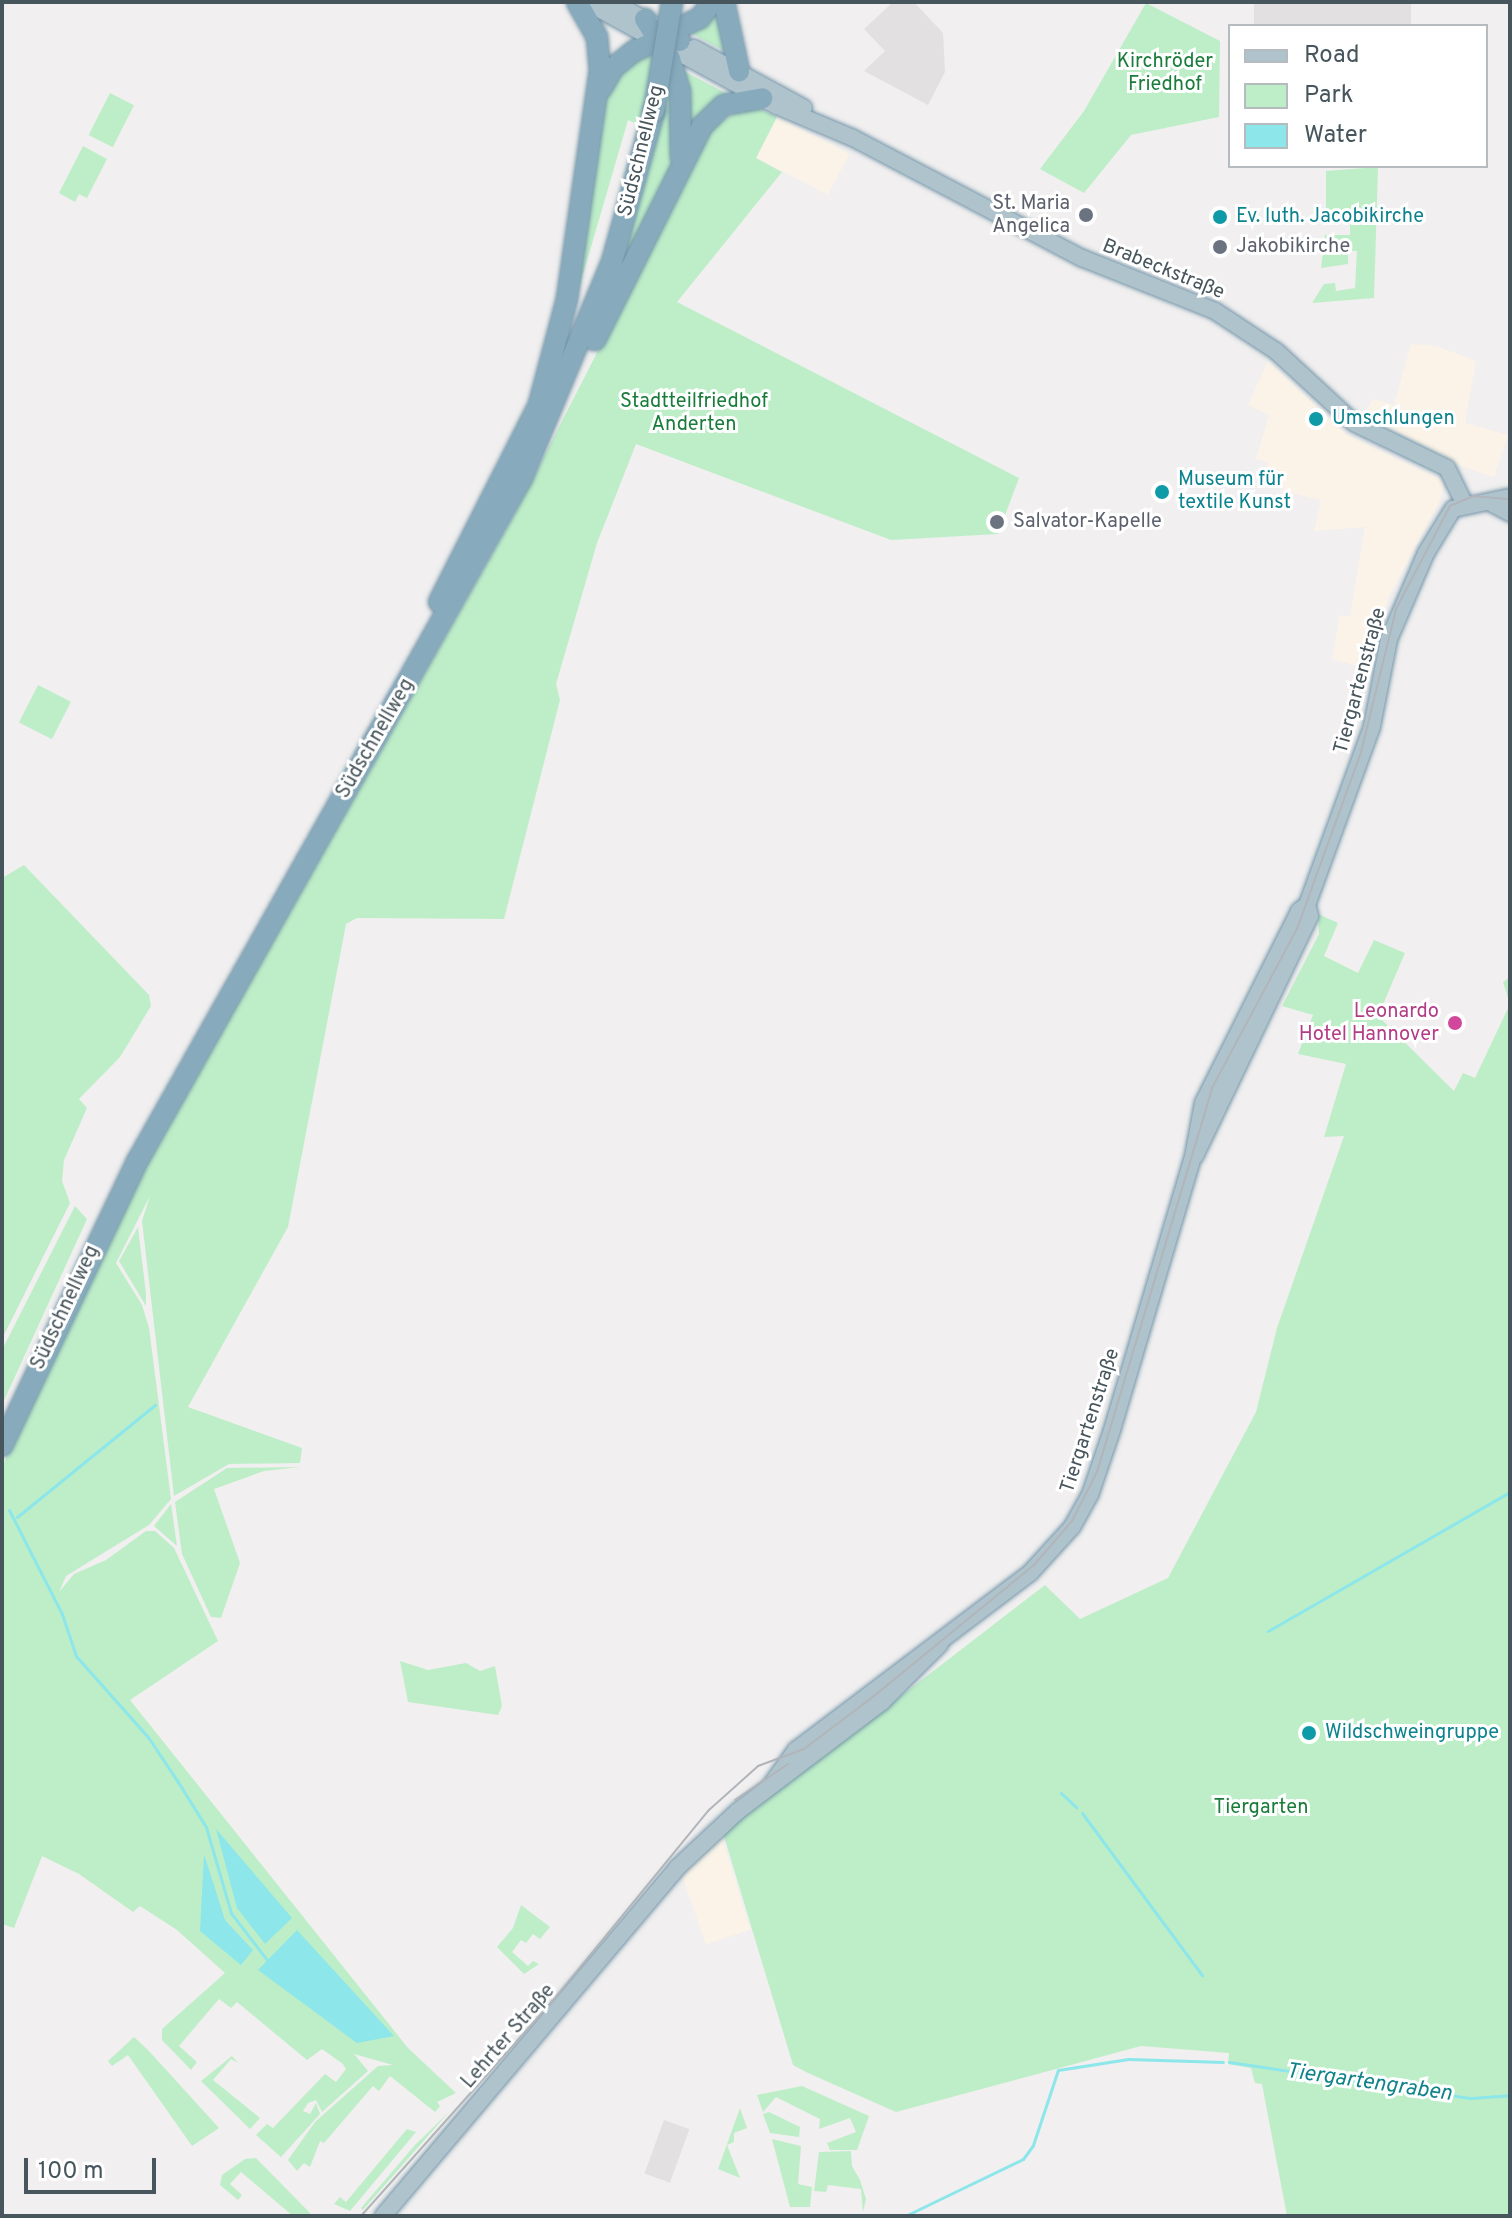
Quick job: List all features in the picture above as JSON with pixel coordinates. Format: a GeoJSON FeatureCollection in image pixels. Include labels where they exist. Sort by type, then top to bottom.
{"type":"FeatureCollection","features":[{"type":"Feature","properties":{"kind":"highway"},"geometry":{"type":"LineString","coordinates":[[538,408],[567,299],[597,99],[597,37],[577,2]]}},
{"type":"Feature","properties":{"kind":"highway","name":"Südschnellweg"},"geometry":{"type":"LineString","coordinates":[[424,644],[538,408],[599,258],[648,108],[659,2]]}},
{"type":"Feature","properties":{"kind":"highway","name":"Südschnellweg"},"geometry":{"type":"LineString","coordinates":[[2,1421],[103,1217],[408,672],[522,478],[607,275],[672,2]]}},
{"type":"Feature","properties":{"kind":"highway"},"geometry":{"type":"LineString","coordinates":[[597,99],[622,59],[660,34],[700,18],[712,2]]}},
{"type":"Feature","properties":{"kind":"highway"},"geometry":{"type":"LineString","coordinates":[[724,2],[739,71]]}},
{"type":"Feature","properties":{"kind":"highway"},"geometry":{"type":"LineString","coordinates":[[660,34],[680,91],[684,129],[666,202]]}},
{"type":"Feature","properties":{"kind":"highway"},"geometry":{"type":"LineString","coordinates":[[522,478],[710,116],[724,105],[774,99]]}},
{"type":"Feature","properties":{"kind":"highway","name":"Südschnellweg"},"geometry":{"type":"LineString","coordinates":[[2,1446],[87,1249]]}},
{"type":"Feature","properties":{"kind":"main road","name":"Brabeckstraße"},"geometry":{"type":"LineString","coordinates":[[586,2],[739,71],[774,99]]}},
{"type":"Feature","properties":{"kind":"main road","name":"Brabeckstraße"},"geometry":{"type":"LineString","coordinates":[[613,2],[660,34],[774,99],[1082,258],[1238,324],[1354,423],[1447,468],[1464,503]]}},
{"type":"Feature","properties":{"kind":"main road"},"geometry":{"type":"LineString","coordinates":[[1464,503],[1510,497]]}},
{"type":"Feature","properties":{"kind":"main road"},"geometry":{"type":"LineString","coordinates":[[1489,502],[1510,513]]}},
{"type":"Feature","properties":{"kind":"main road","name":"Tiergartenstraße"},"geometry":{"type":"LineString","coordinates":[[664,1883],[771,1785],[882,1702],[932,1658],[940,1644],[1050,1554],[1090,1495],[1193,1157],[1203,1103],[1299,911],[1307,905],[1372,726],[1400,611],[1440,525],[1464,503]]}},
{"type":"Feature","properties":{"kind":"main road","name":"Lehrter Straße"},"geometry":{"type":"LineString","coordinates":[[383,2216],[664,1883]]}},
{"type":"Feature","properties":{"kind":"shaded area"},"geometry":{"type":"Polygon","coordinates":[[[893,2],[914,2],[943,33],[945,72],[928,105],[864,71],[885,51],[864,29],[893,2]]]}},
{"type":"Feature","properties":{"kind":"shaded area"},"geometry":{"type":"Polygon","coordinates":[[[1254,2],[1411,2],[1411,24],[1254,24],[1254,2]]]}},
{"type":"Feature","properties":{"kind":"shaded area"},"geometry":{"type":"Polygon","coordinates":[[[777,117],[849,154],[828,195],[756,158],[777,117]]]}},
{"type":"Feature","properties":{"kind":"shaded area"},"geometry":{"type":"Polygon","coordinates":[[[1411,344],[1436,346],[1476,361],[1465,423],[1508,435],[1494,477],[1461,466],[1363,414],[1374,399],[1394,405],[1411,344]]]}},
{"type":"Feature","properties":{"kind":"shaded area"},"geometry":{"type":"Polygon","coordinates":[[[1268,361],[1347,435],[1444,481],[1441,498],[1388,599],[1368,669],[1332,659],[1340,615],[1350,617],[1365,527],[1314,531],[1321,500],[1284,491],[1281,480],[1264,475],[1268,462],[1256,459],[1269,415],[1248,405],[1268,361]]]}},
{"type":"Feature","properties":{"kind":"shaded area"},"geometry":{"type":"Polygon","coordinates":[[[721,1835],[750,1930],[706,1944],[682,1876],[721,1835]]]}},
{"type":"Feature","properties":{"kind":"shaded area"},"geometry":{"type":"Polygon","coordinates":[[[664,2120],[689,2129],[670,2183],[645,2174],[664,2120]]]}},
{"type":"Feature","properties":{"kind":"green space"},"geometry":{"type":"Polygon","coordinates":[[[717,2],[728,53],[689,32],[717,2]]]}},
{"type":"Feature","properties":{"kind":"green space","name":"Kirchröder Friedhof"},"geometry":{"type":"Polygon","coordinates":[[[1146,3],[1220,41],[1219,117],[1131,135],[1084,193],[1040,169],[1084,111],[1146,3]]]}},
{"type":"Feature","properties":{"kind":"green space"},"geometry":{"type":"Polygon","coordinates":[[[646,53],[664,64],[678,113],[672,173],[607,309],[658,134],[628,120],[575,302],[597,131],[611,80],[646,53]]]}},
{"type":"Feature","properties":{"kind":"green space"},"geometry":{"type":"Polygon","coordinates":[[[676,67],[737,99],[689,144],[676,67]]]}},
{"type":"Feature","properties":{"kind":"green space"},"geometry":{"type":"Polygon","coordinates":[[[110,93],[134,105],[113,147],[89,135],[110,93]]]}},
{"type":"Feature","properties":{"kind":"green space","name":"Stadtteilfriedhof Anderten"},"geometry":{"type":"Polygon","coordinates":[[[756,107],[777,117],[756,158],[782,172],[677,302],[1019,478],[998,534],[891,540],[636,444],[597,543],[556,684],[560,700],[504,919],[357,918],[346,924],[288,1227],[188,1407],[302,1448],[300,1463],[229,1464],[174,1496],[142,1221],[150,1196],[116,1263],[142,1305],[149,1328],[171,1499],[149,1525],[66,1576],[59,1592],[74,1574],[106,1560],[146,1531],[155,1531],[174,1548],[218,1641],[130,1700],[408,2048],[456,2093],[437,2102],[440,2106],[435,2112],[390,2076],[379,2091],[373,2086],[324,2143],[320,2141],[310,2167],[304,2163],[297,2171],[288,2160],[315,2122],[378,2066],[393,2065],[354,2054],[368,2071],[322,2112],[316,2100],[308,2103],[303,2111],[310,2114],[316,2103],[320,2114],[281,2157],[256,2135],[267,2124],[273,2128],[325,2074],[336,2082],[346,2069],[343,2064],[322,2049],[307,2060],[237,2002],[231,2008],[219,1999],[179,2046],[197,2062],[191,2070],[162,2040],[162,2029],[225,1973],[177,1930],[140,1906],[133,1912],[79,1874],[42,1856],[14,1928],[2,1924],[2,1467],[124,1204],[514,515],[712,128],[740,109],[756,107]]]}},
{"type":"Feature","properties":{"kind":"green space"},"geometry":{"type":"Polygon","coordinates":[[[83,146],[107,159],[87,198],[79,194],[75,202],[59,193],[83,146]]]}},
{"type":"Feature","properties":{"kind":"green space"},"geometry":{"type":"Polygon","coordinates":[[[1378,168],[1374,298],[1312,303],[1324,284],[1335,283],[1336,291],[1355,288],[1357,251],[1348,251],[1348,264],[1321,268],[1325,235],[1350,235],[1350,211],[1326,211],[1326,171],[1378,168]]]}},
{"type":"Feature","properties":{"kind":"green space"},"geometry":{"type":"Polygon","coordinates":[[[38,685],[71,702],[52,739],[19,722],[38,685]]]}},
{"type":"Feature","properties":{"kind":"green space"},"geometry":{"type":"Polygon","coordinates":[[[24,865],[149,995],[151,1006],[120,1057],[79,1099],[87,1108],[64,1160],[62,1181],[70,1203],[2,1339],[2,878],[24,865]]]}},
{"type":"Feature","properties":{"kind":"green space","name":"Tiergarten"},"geometry":{"type":"Polygon","coordinates":[[[1318,914],[1338,923],[1324,956],[1358,973],[1374,940],[1405,953],[1378,1016],[1454,1091],[1463,1073],[1475,1078],[1510,1004],[1510,2216],[1287,2216],[1262,2084],[1255,2083],[1251,2068],[1228,2064],[1229,2053],[1141,2046],[896,2112],[808,2073],[793,2065],[723,1833],[1045,1585],[1080,1619],[1168,1578],[1256,1412],[1277,1328],[1344,1136],[1324,1137],[1346,1064],[1298,1054],[1313,1015],[1282,1006],[1319,934],[1318,914]]]}},
{"type":"Feature","properties":{"kind":"green space"},"geometry":{"type":"Polygon","coordinates":[[[1510,977],[1510,1004],[1503,982],[1510,977]]]}},
{"type":"Feature","properties":{"kind":"green space"},"geometry":{"type":"Polygon","coordinates":[[[75,1206],[87,1219],[2,1405],[2,1350],[75,1206]]]}},
{"type":"Feature","properties":{"kind":"green space"},"geometry":{"type":"Polygon","coordinates":[[[138,1227],[146,1294],[146,1306],[119,1261],[138,1227]]]}},
{"type":"Feature","properties":{"kind":"green space"},"geometry":{"type":"Polygon","coordinates":[[[300,1467],[264,1471],[214,1489],[240,1563],[221,1618],[211,1617],[182,1554],[175,1502],[227,1468],[300,1467]]]}},
{"type":"Feature","properties":{"kind":"green space"},"geometry":{"type":"Polygon","coordinates":[[[171,1504],[177,1546],[154,1526],[171,1504]]]}},
{"type":"Feature","properties":{"kind":"green space"},"geometry":{"type":"Polygon","coordinates":[[[400,1661],[428,1670],[466,1663],[480,1671],[495,1666],[502,1706],[498,1715],[408,1702],[400,1661]]]}},
{"type":"Feature","properties":{"kind":"green space"},"geometry":{"type":"Polygon","coordinates":[[[521,1905],[550,1927],[540,1939],[533,1934],[526,1943],[521,1940],[512,1952],[528,1966],[533,1961],[539,1964],[524,1974],[497,1947],[513,1928],[521,1905]]]}},
{"type":"Feature","properties":{"kind":"green space"},"geometry":{"type":"Polygon","coordinates":[[[134,2037],[219,2128],[192,2146],[128,2055],[112,2066],[108,2061],[134,2037]]]}},
{"type":"Feature","properties":{"kind":"green space"},"geometry":{"type":"Polygon","coordinates":[[[232,2056],[238,2063],[231,2059],[213,2080],[260,2118],[250,2129],[201,2081],[232,2056]]]}},
{"type":"Feature","properties":{"kind":"green space"},"geometry":{"type":"Polygon","coordinates":[[[802,2086],[869,2116],[857,2150],[830,2150],[827,2143],[856,2132],[850,2118],[819,2129],[820,2119],[776,2097],[763,2112],[757,2095],[802,2086]]]}},
{"type":"Feature","properties":{"kind":"green space"},"geometry":{"type":"Polygon","coordinates":[[[740,2108],[747,2128],[734,2133],[734,2142],[727,2145],[740,2178],[718,2169],[740,2108]]]}},
{"type":"Feature","properties":{"kind":"green space"},"geometry":{"type":"Polygon","coordinates":[[[449,2112],[363,2210],[361,2208],[415,2145],[449,2112]]]}},
{"type":"Feature","properties":{"kind":"green space"},"geometry":{"type":"Polygon","coordinates":[[[769,2112],[800,2127],[799,2137],[770,2133],[763,2114],[769,2112]]]}},
{"type":"Feature","properties":{"kind":"green space"},"geometry":{"type":"Polygon","coordinates":[[[407,2129],[416,2132],[350,2211],[334,2204],[340,2197],[346,2202],[407,2129]]]}},
{"type":"Feature","properties":{"kind":"green space"},"geometry":{"type":"Polygon","coordinates":[[[772,2139],[801,2146],[798,2184],[812,2187],[810,2207],[790,2207],[772,2139]]]}},
{"type":"Feature","properties":{"kind":"green space"},"geometry":{"type":"Polygon","coordinates":[[[851,2151],[852,2166],[866,2199],[863,2212],[861,2189],[828,2185],[826,2192],[814,2191],[819,2152],[851,2151]]]}},
{"type":"Feature","properties":{"kind":"green space"},"geometry":{"type":"Polygon","coordinates":[[[256,2158],[310,2213],[307,2216],[293,2216],[241,2172],[230,2184],[242,2195],[238,2200],[220,2185],[222,2175],[245,2159],[256,2158]]]}},
{"type":"Feature","properties":{"kind":"water"},"geometry":{"type":"Polygon","coordinates":[[[216,1829],[292,1918],[265,1944],[237,1908],[216,1829]]]}},
{"type":"Feature","properties":{"kind":"water"},"geometry":{"type":"Polygon","coordinates":[[[204,1854],[225,1920],[253,1950],[241,1965],[200,1931],[204,1854]]]}},
{"type":"Feature","properties":{"kind":"water"},"geometry":{"type":"Polygon","coordinates":[[[297,1930],[394,2036],[357,2043],[258,1970],[297,1930]]]}},
{"type":"Feature","properties":{"kind":"waterway"},"geometry":{"type":"LineString","coordinates":[[17,1517],[155,1405]]}},
{"type":"Feature","properties":{"kind":"waterway"},"geometry":{"type":"LineString","coordinates":[[1268,1631],[1510,1492]]}},
{"type":"Feature","properties":{"kind":"waterway"},"geometry":{"type":"LineString","coordinates":[[9,1510],[62,1614],[76,1656],[148,1737],[178,1782],[206,1827],[231,1913],[267,1960]]}},
{"type":"Feature","properties":{"kind":"waterway"},"geometry":{"type":"LineString","coordinates":[[1061,1793],[1076,1807]]}},
{"type":"Feature","properties":{"kind":"waterway"},"geometry":{"type":"LineString","coordinates":[[1082,1813],[1202,1975]]}},
{"type":"Feature","properties":{"kind":"waterway","name":"Tiergartengraben"},"geometry":{"type":"LineString","coordinates":[[907,2215],[1023,2159],[1033,2145],[1058,2070],[1128,2059],[1223,2062]]}},
{"type":"Feature","properties":{"kind":"waterway","name":"Tiergartengraben"},"geometry":{"type":"LineString","coordinates":[[1229,2062],[1471,2098],[1510,2095]]}},
{"type":"Feature","properties":{"kind":"tram line"},"geometry":{"type":"LineString","coordinates":[[361,2216],[555,1998],[709,1810],[758,1766],[804,1749],[874,1696],[1034,1565],[1072,1521],[1097,1472],[1212,1088],[1297,929],[1361,752],[1396,609],[1450,506],[1473,496],[1510,499]]}},
{"type":"Feature","properties":{"kind":"tram line"},"geometry":{"type":"LineString","coordinates":[[735,1800],[788,1764]]}},
{"type":"Feature","properties":{"kind":"place","name":"St. Maria Angelica"},"geometry":{"type":"Point","coordinates":[1086,215]}},
{"type":"Feature","properties":{"kind":"place","name":"Ev. luth. Jacobikirche"},"geometry":{"type":"Point","coordinates":[1220,217]}},
{"type":"Feature","properties":{"kind":"place","name":"Jakobikirche"},"geometry":{"type":"Point","coordinates":[1220,247]}},
{"type":"Feature","properties":{"kind":"place","name":"Umschlungen"},"geometry":{"type":"Point","coordinates":[1316,419]}},
{"type":"Feature","properties":{"kind":"place","name":"Museum für textile Kunst"},"geometry":{"type":"Point","coordinates":[1162,492]}},
{"type":"Feature","properties":{"kind":"place","name":"Salvator-Kapelle"},"geometry":{"type":"Point","coordinates":[997,522]}},
{"type":"Feature","properties":{"kind":"place","name":"Leonardo Hotel Hannover"},"geometry":{"type":"Point","coordinates":[1455,1023]}},
{"type":"Feature","properties":{"kind":"place","name":"Wildschweingruppe"},"geometry":{"type":"Point","coordinates":[1309,1733]}}]}
